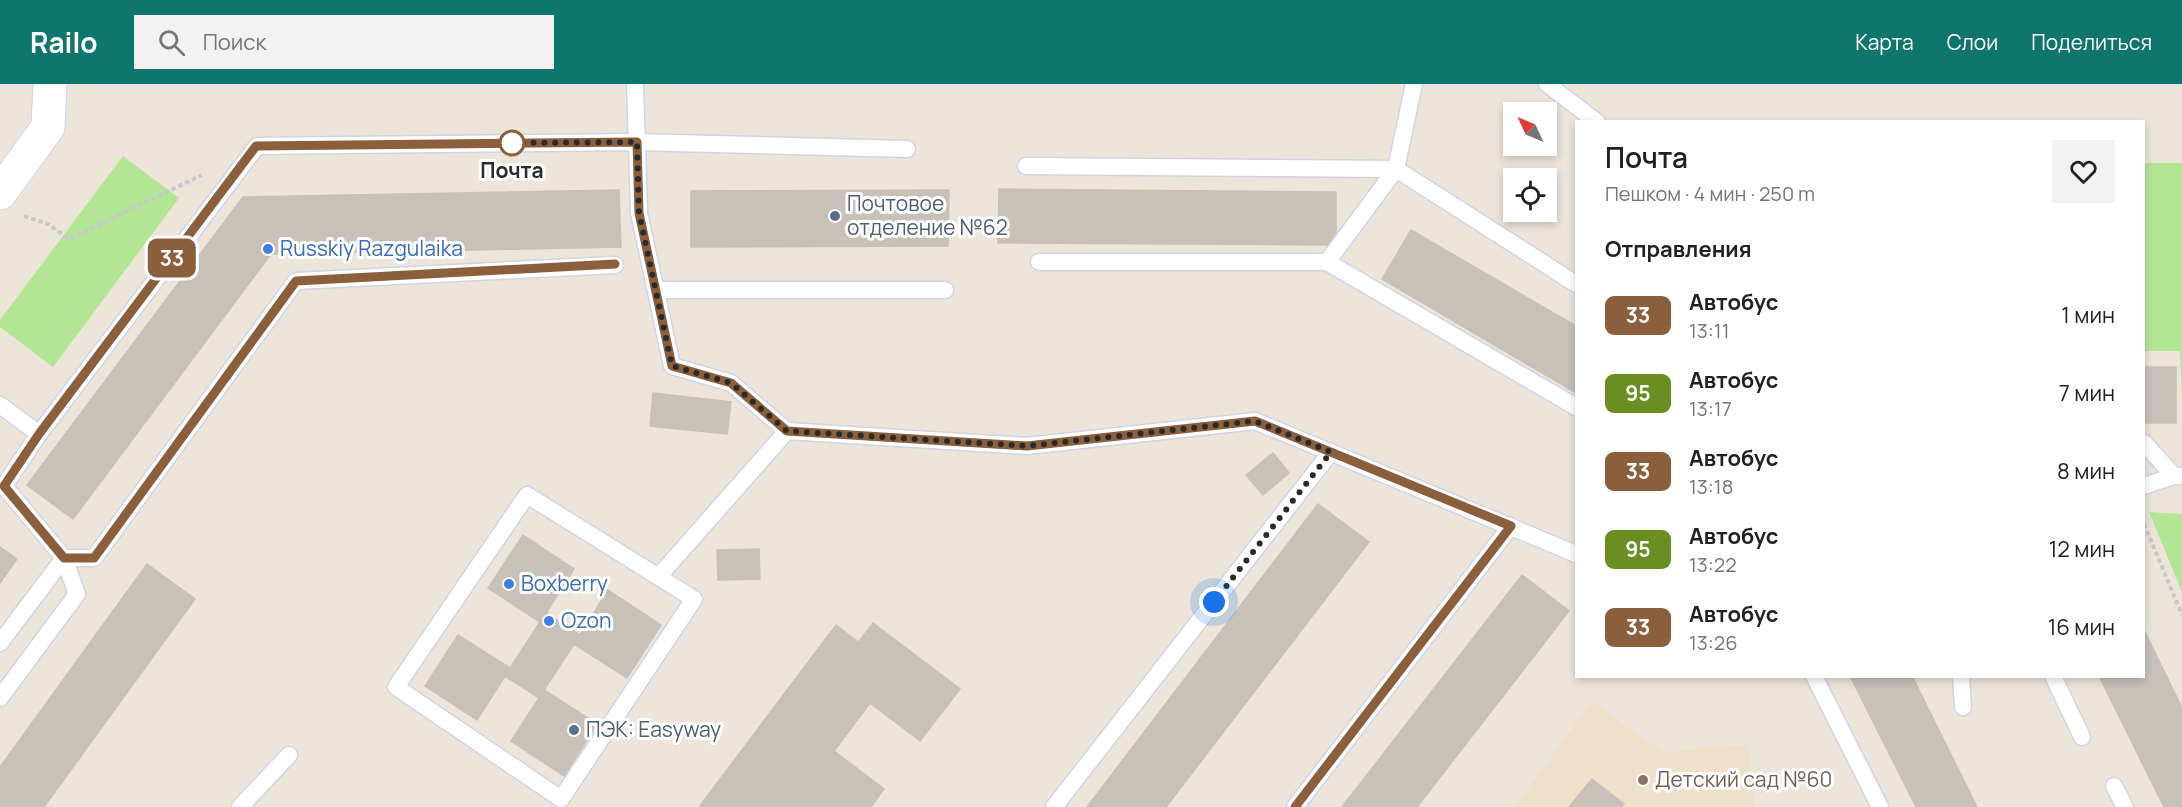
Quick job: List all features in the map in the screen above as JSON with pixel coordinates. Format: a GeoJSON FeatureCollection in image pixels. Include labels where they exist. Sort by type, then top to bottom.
{"type":"FeatureCollection","features":[{"type":"Feature","properties":{"kind":"street"},"geometry":{"type":"LineString","coordinates":[[10,204],[48,127],[50,84]]}},
{"type":"Feature","properties":{"kind":"lane"},"geometry":{"type":"LineString","coordinates":[[635,84],[639,213],[672,366],[731,383],[787,431],[1027,446],[1255,421],[1575,554]]}},
{"type":"Feature","properties":{"kind":"lane"},"geometry":{"type":"LineString","coordinates":[[1327,262],[1396,169],[1414,84]]}},
{"type":"Feature","properties":{"kind":"lane"},"geometry":{"type":"LineString","coordinates":[[1547,84],[1594,120]]}},
{"type":"Feature","properties":{"kind":"lane"},"geometry":{"type":"LineString","coordinates":[[0,698],[77,594],[64,558],[4,486],[39,434],[256,146],[637,142],[907,149]]}},
{"type":"Feature","properties":{"kind":"lane"},"geometry":{"type":"LineString","coordinates":[[1026,166],[1396,169],[1575,283]]}},
{"type":"Feature","properties":{"kind":"lane"},"geometry":{"type":"LineString","coordinates":[[1039,262],[1327,262],[1575,406]]}},
{"type":"Feature","properties":{"kind":"lane"},"geometry":{"type":"LineString","coordinates":[[64,558],[94,558],[296,281],[615,264]]}},
{"type":"Feature","properties":{"kind":"lane"},"geometry":{"type":"LineString","coordinates":[[657,290],[945,290]]}},
{"type":"Feature","properties":{"kind":"lane"},"geometry":{"type":"LineString","coordinates":[[0,405],[39,434]]}},
{"type":"Feature","properties":{"kind":"lane"},"geometry":{"type":"LineString","coordinates":[[659,576],[787,431]]}},
{"type":"Feature","properties":{"kind":"lane"},"geometry":{"type":"LineString","coordinates":[[2145,444],[2178,476],[2145,486]]}},
{"type":"Feature","properties":{"kind":"lane"},"geometry":{"type":"LineString","coordinates":[[1054,807],[1331,452]]}},
{"type":"Feature","properties":{"kind":"lane"},"geometry":{"type":"LineString","coordinates":[[527,495],[659,576],[694,599],[561,799],[396,687],[527,495]]}},
{"type":"Feature","properties":{"kind":"lane"},"geometry":{"type":"LineString","coordinates":[[1295,807],[1511,526]]}},
{"type":"Feature","properties":{"kind":"lane"},"geometry":{"type":"LineString","coordinates":[[0,643],[64,558]]}},
{"type":"Feature","properties":{"kind":"lane"},"geometry":{"type":"LineString","coordinates":[[1815,678],[1880,807]]}},
{"type":"Feature","properties":{"kind":"lane"},"geometry":{"type":"LineString","coordinates":[[1961,678],[1963,707]]}},
{"type":"Feature","properties":{"kind":"lane"},"geometry":{"type":"LineString","coordinates":[[2054,678],[2082,737]]}},
{"type":"Feature","properties":{"kind":"lane"},"geometry":{"type":"LineString","coordinates":[[240,807],[289,755]]}},
{"type":"Feature","properties":{"kind":"lane"},"geometry":{"type":"LineString","coordinates":[[2114,786],[2125,807]]}},
{"type":"Feature","properties":{"kind":"path"},"geometry":{"type":"LineString","coordinates":[[10,204],[48,224],[69,239],[196,178]]}},
{"type":"Feature","properties":{"kind":"path"},"geometry":{"type":"LineString","coordinates":[[2145,526],[2182,615]]}},
{"type":"Feature","properties":{"kind":"shaded area","name":"Детский сад №60"},"geometry":{"type":"Polygon","coordinates":[[[1592,701],[1662,752],[1748,745],[1754,807],[1515,807],[1592,701]]]}},
{"type":"Feature","properties":{"kind":"green space"},"geometry":{"type":"Polygon","coordinates":[[[123,156],[179,198],[53,367],[0,327],[0,320],[123,156]]]}},
{"type":"Feature","properties":{"kind":"green space"},"geometry":{"type":"Polygon","coordinates":[[[2145,163],[2182,163],[2182,396],[2180,351],[2145,351],[2145,163]]]}},
{"type":"Feature","properties":{"kind":"green space"},"geometry":{"type":"Polygon","coordinates":[[[2149,512],[2182,514],[2182,592],[2149,512]]]}},
{"type":"Feature","properties":{"kind":"building"},"geometry":{"type":"Polygon","coordinates":[[[999,189],[1336,192],[1336,245],[998,243],[999,189]]]}},
{"type":"Feature","properties":{"kind":"building"},"geometry":{"type":"Polygon","coordinates":[[[619,190],[621,247],[271,254],[73,519],[27,485],[243,197],[619,190]]]}},
{"type":"Feature","properties":{"kind":"building"},"geometry":{"type":"Polygon","coordinates":[[[949,190],[948,246],[691,247],[691,191],[949,190]]]}},
{"type":"Feature","properties":{"kind":"building"},"geometry":{"type":"Polygon","coordinates":[[[1411,230],[1575,325],[1575,392],[1382,279],[1411,230]]]}},
{"type":"Feature","properties":{"kind":"building"},"geometry":{"type":"Polygon","coordinates":[[[2145,367],[2176,367],[2176,423],[2145,423],[2145,367]]]}},
{"type":"Feature","properties":{"kind":"building"},"geometry":{"type":"Polygon","coordinates":[[[653,393],[731,402],[727,434],[650,426],[653,393]]]}},
{"type":"Feature","properties":{"kind":"building"},"geometry":{"type":"Polygon","coordinates":[[[1273,453],[1289,473],[1263,495],[1246,475],[1273,453]]]}},
{"type":"Feature","properties":{"kind":"building"},"geometry":{"type":"Polygon","coordinates":[[[1318,504],[1369,542],[1166,807],[1087,807],[1318,504]]]}},
{"type":"Feature","properties":{"kind":"building"},"geometry":{"type":"Polygon","coordinates":[[[523,535],[574,569],[546,613],[580,635],[608,590],[661,625],[627,678],[574,644],[544,690],[597,724],[564,776],[511,741],[539,698],[505,676],[477,720],[425,686],[458,635],[510,668],[540,622],[488,588],[523,535]]]}},
{"type":"Feature","properties":{"kind":"building"},"geometry":{"type":"Polygon","coordinates":[[[0,547],[17,559],[0,583],[0,547]]]}},
{"type":"Feature","properties":{"kind":"building"},"geometry":{"type":"Polygon","coordinates":[[[759,549],[760,579],[718,580],[717,550],[759,549]]]}},
{"type":"Feature","properties":{"kind":"building"},"geometry":{"type":"Polygon","coordinates":[[[147,564],[195,599],[44,807],[0,807],[0,767],[147,564]]]}},
{"type":"Feature","properties":{"kind":"building"},"geometry":{"type":"Polygon","coordinates":[[[1522,575],[1569,611],[1417,807],[1342,807],[1522,575]]]}},
{"type":"Feature","properties":{"kind":"building"},"geometry":{"type":"Polygon","coordinates":[[[873,623],[960,689],[920,741],[870,703],[834,751],[884,789],[871,807],[734,807],[873,623]]]}},
{"type":"Feature","properties":{"kind":"building"},"geometry":{"type":"Polygon","coordinates":[[[836,625],[858,642],[734,807],[699,807],[836,625]]]}},
{"type":"Feature","properties":{"kind":"building"},"geometry":{"type":"Polygon","coordinates":[[[2145,632],[2182,708],[2182,807],[2164,807],[2100,678],[2145,678],[2145,632]]]}},
{"type":"Feature","properties":{"kind":"building"},"geometry":{"type":"Polygon","coordinates":[[[1851,678],[1913,678],[1977,807],[1916,807],[1851,678]]]}},
{"type":"Feature","properties":{"kind":"building"},"geometry":{"type":"Polygon","coordinates":[[[1592,779],[1624,804],[1621,807],[1569,807],[1592,779]]]}},
{"type":"Feature","properties":{"kind":"bus line","name":"33"},"geometry":{"type":"LineString","coordinates":[[615,264],[296,281],[94,558],[64,558],[4,486],[39,434],[256,146],[637,142],[639,213],[672,366],[731,383],[787,431],[1027,446],[1255,421],[1511,526],[1295,807]]}},
{"type":"Feature","properties":{"kind":"place","name":"Почта"},"geometry":{"type":"Point","coordinates":[512,143]}},
{"type":"Feature","properties":{"kind":"place","name":"Почтовое отделение №62"},"geometry":{"type":"Point","coordinates":[835,216]}},
{"type":"Feature","properties":{"kind":"place","name":"Russkiy Razgulaika"},"geometry":{"type":"Point","coordinates":[268,249]}},
{"type":"Feature","properties":{"kind":"place","name":"Boxberry"},"geometry":{"type":"Point","coordinates":[509,584]}},
{"type":"Feature","properties":{"kind":"place","name":"Ozon"},"geometry":{"type":"Point","coordinates":[549,621]}},
{"type":"Feature","properties":{"kind":"place","name":"ПЭК: Easyway"},"geometry":{"type":"Point","coordinates":[574,730]}},
{"type":"Feature","properties":{"kind":"place","name":"Детский сад №60"},"geometry":{"type":"Point","coordinates":[1643,780]}},
{"type":"Feature","properties":{"kind":"route"},"geometry":{"type":"LineString","coordinates":[[512,143],[637,142],[639,213],[672,366],[731,383],[787,431],[1027,446],[1255,421],[1331,452],[1214,602]]}}]}
